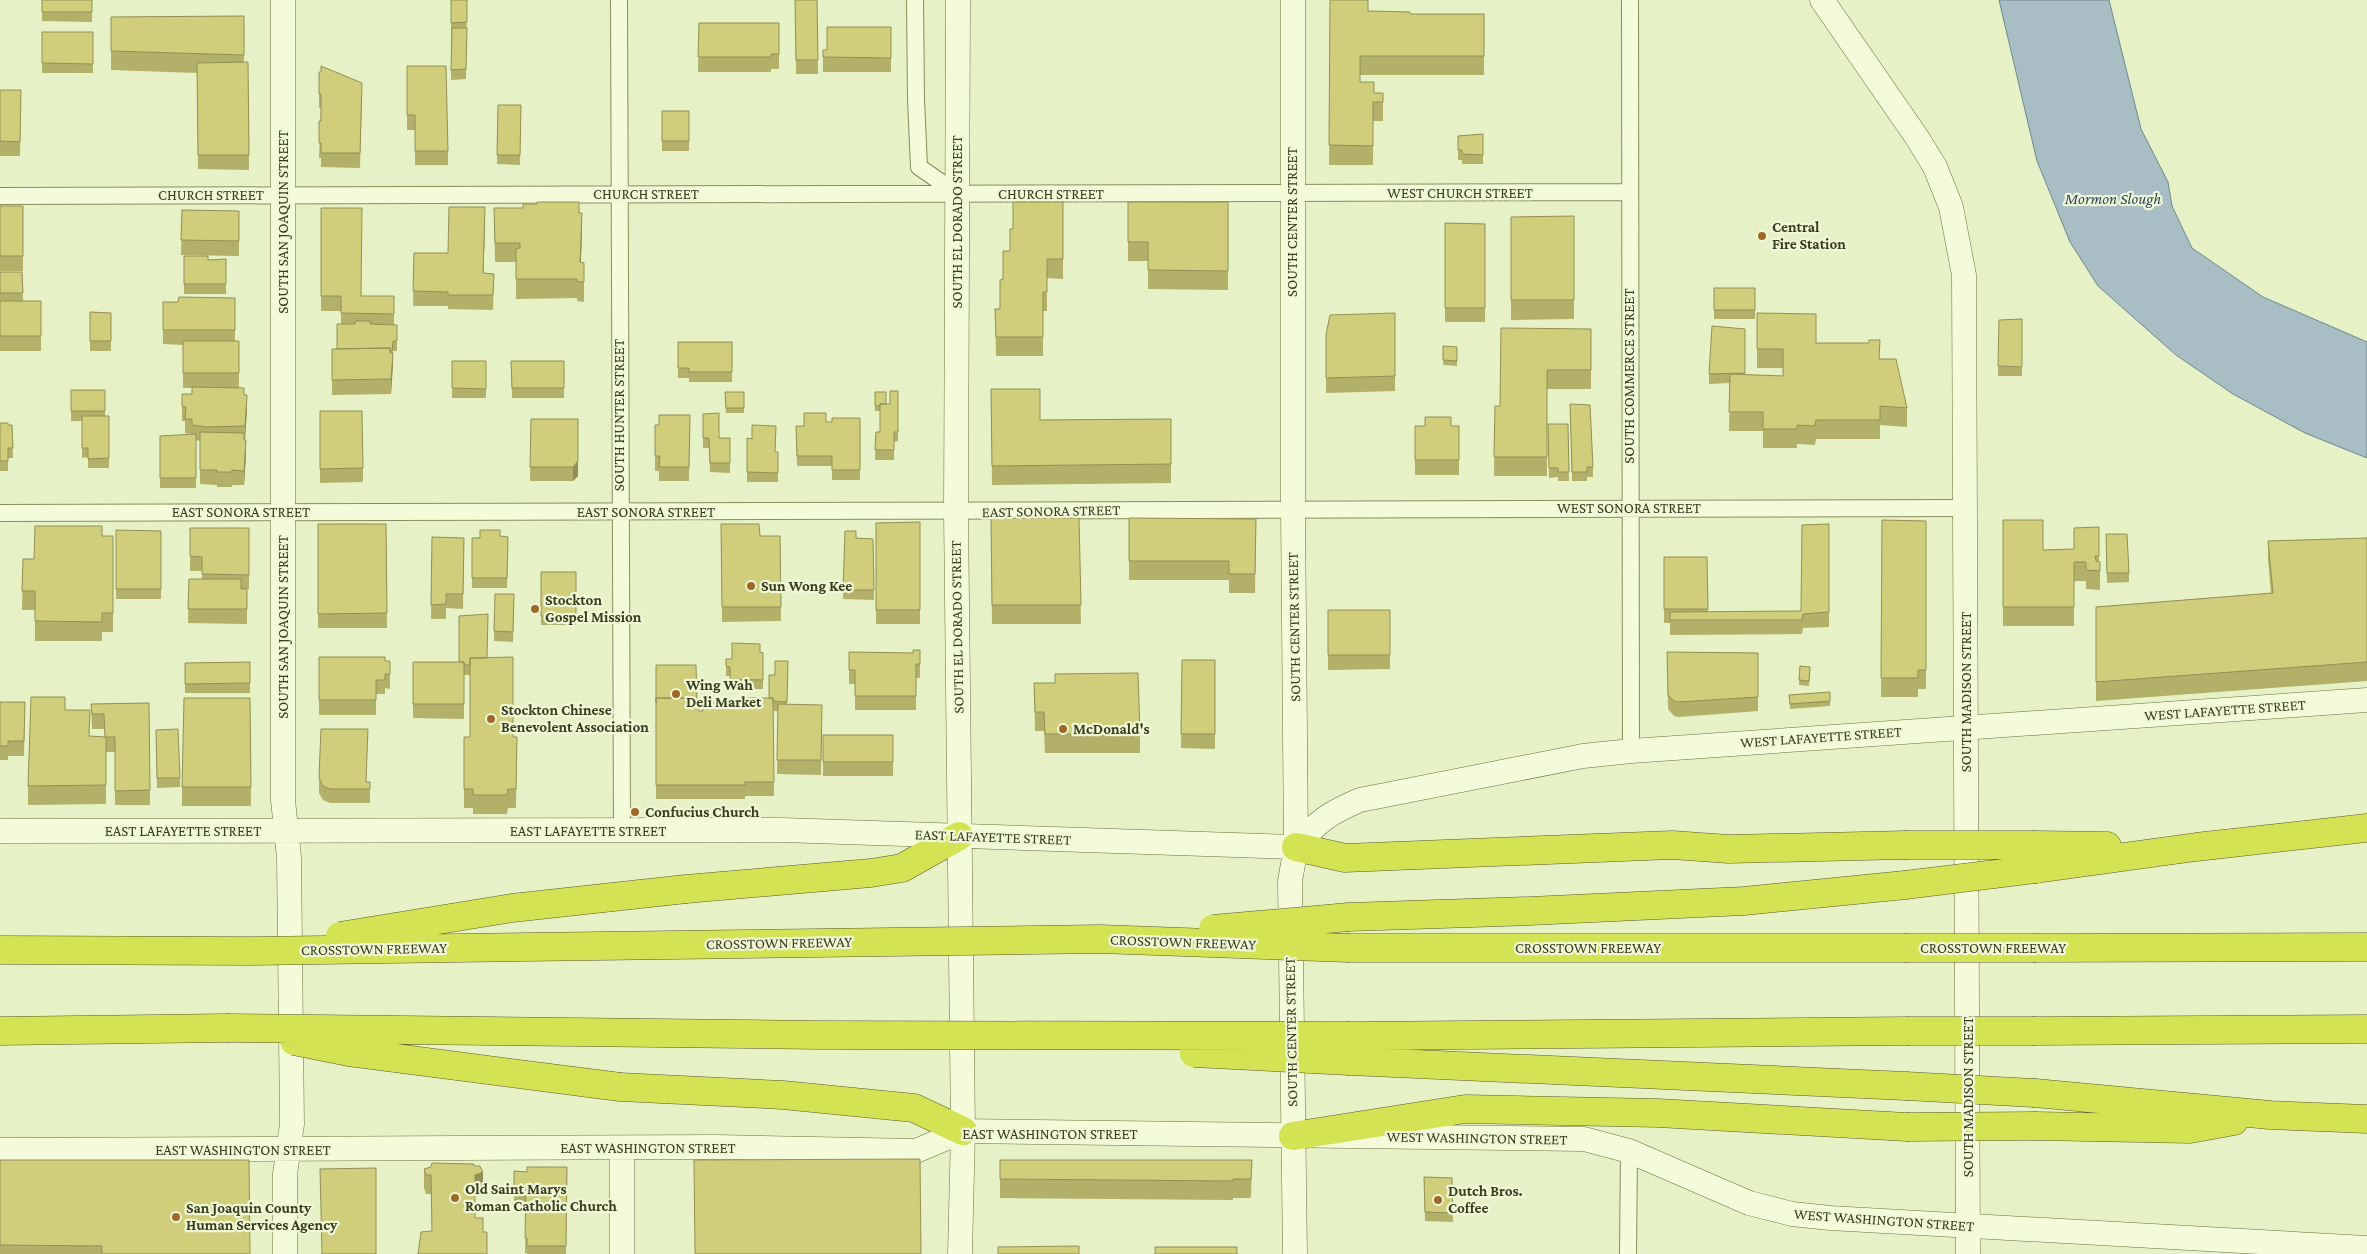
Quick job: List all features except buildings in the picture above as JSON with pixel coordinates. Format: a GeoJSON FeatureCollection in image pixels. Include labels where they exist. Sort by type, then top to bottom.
{"type":"FeatureCollection","features":[{"type":"Feature","properties":{"kind":"highway"},"geometry":{"type":"LineString","coordinates":[[1296,847],[1345,858],[1672,844],[1729,849],[1904,846],[2036,857],[2196,847],[2367,828]]}},
{"type":"Feature","properties":{"kind":"highway"},"geometry":{"type":"LineString","coordinates":[[248,951],[512,908],[870,873],[902,868],[959,836]]}},
{"type":"Feature","properties":{"kind":"highway"},"geometry":{"type":"LineString","coordinates":[[1100,939],[1349,916],[1530,911],[1744,901],[1905,885],[2036,857]]}},
{"type":"Feature","properties":{"kind":"highway","name":"CROSSTOWN FREEWAY"},"geometry":{"type":"LineString","coordinates":[[0,950],[248,951],[1100,939],[1349,948],[2367,947]]}},
{"type":"Feature","properties":{"kind":"highway"},"geometry":{"type":"LineString","coordinates":[[226,1028],[349,1052],[610,1086],[784,1096],[914,1108],[963,1131]]}},
{"type":"Feature","properties":{"kind":"highway"},"geometry":{"type":"LineString","coordinates":[[0,1031],[226,1028],[818,1035],[1350,1049],[2036,1094],[2270,1114],[2367,1120]]}},
{"type":"Feature","properties":{"kind":"highway"},"geometry":{"type":"LineString","coordinates":[[1350,1049],[1906,1031],[2367,1029]]}},
{"type":"Feature","properties":{"kind":"highway"},"geometry":{"type":"LineString","coordinates":[[1293,1136],[1465,1109],[1658,1113],[1907,1127],[2190,1128],[2270,1114]]}},
{"type":"Feature","properties":{"kind":"main road","name":"SOUTH SAN JOAQUIN STREET"},"geometry":{"type":"LineString","coordinates":[[282,0],[283,800],[289,857],[292,1124],[285,1174],[285,1254]]}},
{"type":"Feature","properties":{"kind":"main road","name":"SOUTH EL DORADO STREET"},"geometry":{"type":"LineString","coordinates":[[958,0],[956,512],[963,1131],[960,1254]]}},
{"type":"Feature","properties":{"kind":"main road","name":"SOUTH CENTER STREET"},"geometry":{"type":"LineString","coordinates":[[1293,0],[1293,510],[1296,847],[1290,882],[1295,1254]]}},
{"type":"Feature","properties":{"kind":"main road","name":"SOUTH MADISON STREET"},"geometry":{"type":"LineString","coordinates":[[1822,0],[1918,139],[1935,167],[1951,207],[1964,275],[1968,1254]]}},
{"type":"Feature","properties":{"kind":"main road","name":"WEST LAFAYETTE STREET"},"geometry":{"type":"LineString","coordinates":[[1296,847],[1315,824],[1337,809],[1360,800],[1583,756],[1631,751],[2367,700]]}},
{"type":"Feature","properties":{"kind":"main road","name":"EAST LAFAYETTE STREET"},"geometry":{"type":"LineString","coordinates":[[0,831],[782,830],[1296,847]]}},
{"type":"Feature","properties":{"kind":"main road","name":"EAST WASHINGTON STREET"},"geometry":{"type":"LineString","coordinates":[[0,1150],[717,1147],[916,1151],[963,1131],[1293,1136]]}},
{"type":"Feature","properties":{"kind":"main road","name":"WEST WASHINGTON STREET"},"geometry":{"type":"LineString","coordinates":[[1293,1136],[1584,1139],[1629,1151],[1748,1203],[1792,1214],[2304,1249],[2367,1248]]}},
{"type":"Feature","properties":{"kind":"main road"},"geometry":{"type":"LineString","coordinates":[[622,1148],[622,1254]]}},
{"type":"Feature","properties":{"kind":"street","name":"SOUTH HUNTER STREET"},"geometry":{"type":"LineString","coordinates":[[619,0],[622,831]]}},
{"type":"Feature","properties":{"kind":"street"},"geometry":{"type":"LineString","coordinates":[[915,0],[919,167],[958,194]]}},
{"type":"Feature","properties":{"kind":"street","name":"SOUTH COMMERCE STREET"},"geometry":{"type":"LineString","coordinates":[[1630,0],[1632,153],[1629,192],[1631,751]]}},
{"type":"Feature","properties":{"kind":"street","name":"WEST CHURCH STREET"},"geometry":{"type":"LineString","coordinates":[[1292,193],[1629,192]]}},
{"type":"Feature","properties":{"kind":"street","name":"CHURCH STREET"},"geometry":{"type":"LineString","coordinates":[[0,196],[1292,193]]}},
{"type":"Feature","properties":{"kind":"street","name":"WEST SONORA STREET"},"geometry":{"type":"LineString","coordinates":[[1293,510],[1965,508]]}},
{"type":"Feature","properties":{"kind":"street","name":"EAST SONORA STREET"},"geometry":{"type":"LineString","coordinates":[[0,513],[1293,510]]}},
{"type":"Feature","properties":{"kind":"street"},"geometry":{"type":"LineString","coordinates":[[1628,1254],[1629,1151]]}},
{"type":"Feature","properties":{"kind":"water","name":"Mormon Slough"},"geometry":{"type":"Polygon","coordinates":[[[1999,0],[2109,0],[2141,129],[2168,182],[2172,206],[2192,248],[2263,297],[2367,342],[2367,458],[2305,433],[2233,394],[2176,355],[2098,286],[2070,242],[2037,161],[1999,0]]]}},
{"type":"Feature","properties":{"kind":"place","name":"Central Fire Station"},"geometry":{"type":"Point","coordinates":[1762,236]}},
{"type":"Feature","properties":{"kind":"place","name":"Sun Wong Kee"},"geometry":{"type":"Point","coordinates":[751,586]}},
{"type":"Feature","properties":{"kind":"place","name":"Stockton Gospel Mission"},"geometry":{"type":"Point","coordinates":[535,609]}},
{"type":"Feature","properties":{"kind":"place","name":"Wing Wah Deli Market"},"geometry":{"type":"Point","coordinates":[676,694]}},
{"type":"Feature","properties":{"kind":"place","name":"Stockton Chinese Benevolent Association"},"geometry":{"type":"Point","coordinates":[491,719]}},
{"type":"Feature","properties":{"kind":"place","name":"McDonald's"},"geometry":{"type":"Point","coordinates":[1063,729]}},
{"type":"Feature","properties":{"kind":"place","name":"Confucius Church"},"geometry":{"type":"Point","coordinates":[635,812]}},
{"type":"Feature","properties":{"kind":"place","name":"Old Saint Marys Roman Catholic Church"},"geometry":{"type":"Point","coordinates":[455,1198]}},
{"type":"Feature","properties":{"kind":"place","name":"Dutch Bros. Coffee"},"geometry":{"type":"Point","coordinates":[1438,1200]}},
{"type":"Feature","properties":{"kind":"place","name":"San Joaquin County Human Services Agency"},"geometry":{"type":"Point","coordinates":[176,1217]}}]}
